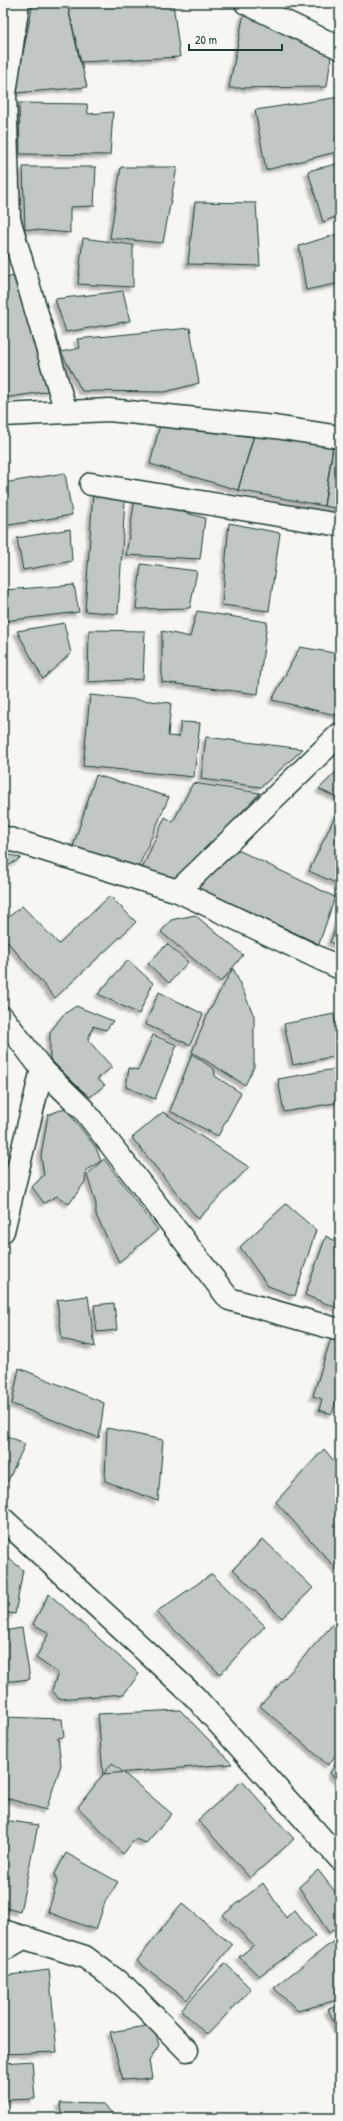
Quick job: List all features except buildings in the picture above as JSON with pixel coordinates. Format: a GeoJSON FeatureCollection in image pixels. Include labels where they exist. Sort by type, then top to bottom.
{"type":"FeatureCollection","features":[{"type":"Feature","properties":{"kind":"street"},"geometry":{"type":"LineString","coordinates":[[18,3],[5,94],[9,219],[66,412]]}},
{"type":"Feature","properties":{"kind":"street"},"geometry":{"type":"LineString","coordinates":[[246,3],[339,46]]}},
{"type":"Feature","properties":{"kind":"street"},"geometry":{"type":"LineString","coordinates":[[3,415],[109,410],[275,427],[340,437]]}},
{"type":"Feature","properties":{"kind":"street"},"geometry":{"type":"LineString","coordinates":[[91,484],[340,525]]}},
{"type":"Feature","properties":{"kind":"street"},"geometry":{"type":"LineString","coordinates":[[178,891],[340,734]]}},
{"type":"Feature","properties":{"kind":"street"},"geometry":{"type":"LineString","coordinates":[[3,837],[178,891],[340,968]]}},
{"type":"Feature","properties":{"kind":"street"},"geometry":{"type":"LineString","coordinates":[[3,1018],[42,1069],[84,1110],[229,1299],[340,1330]]}},
{"type":"Feature","properties":{"kind":"street"},"geometry":{"type":"LineString","coordinates":[[3,1232],[42,1069]]}},
{"type":"Feature","properties":{"kind":"street"},"geometry":{"type":"LineString","coordinates":[[3,1519],[195,1697],[340,1860]]}},
{"type":"Feature","properties":{"kind":"street"},"geometry":{"type":"LineString","coordinates":[[3,1931],[85,1957],[125,1987],[187,2050]]}},
{"type":"Feature","properties":{"kind":"street"},"geometry":{"type":"LineString","coordinates":[[3,1950],[25,1937]]}}]}
